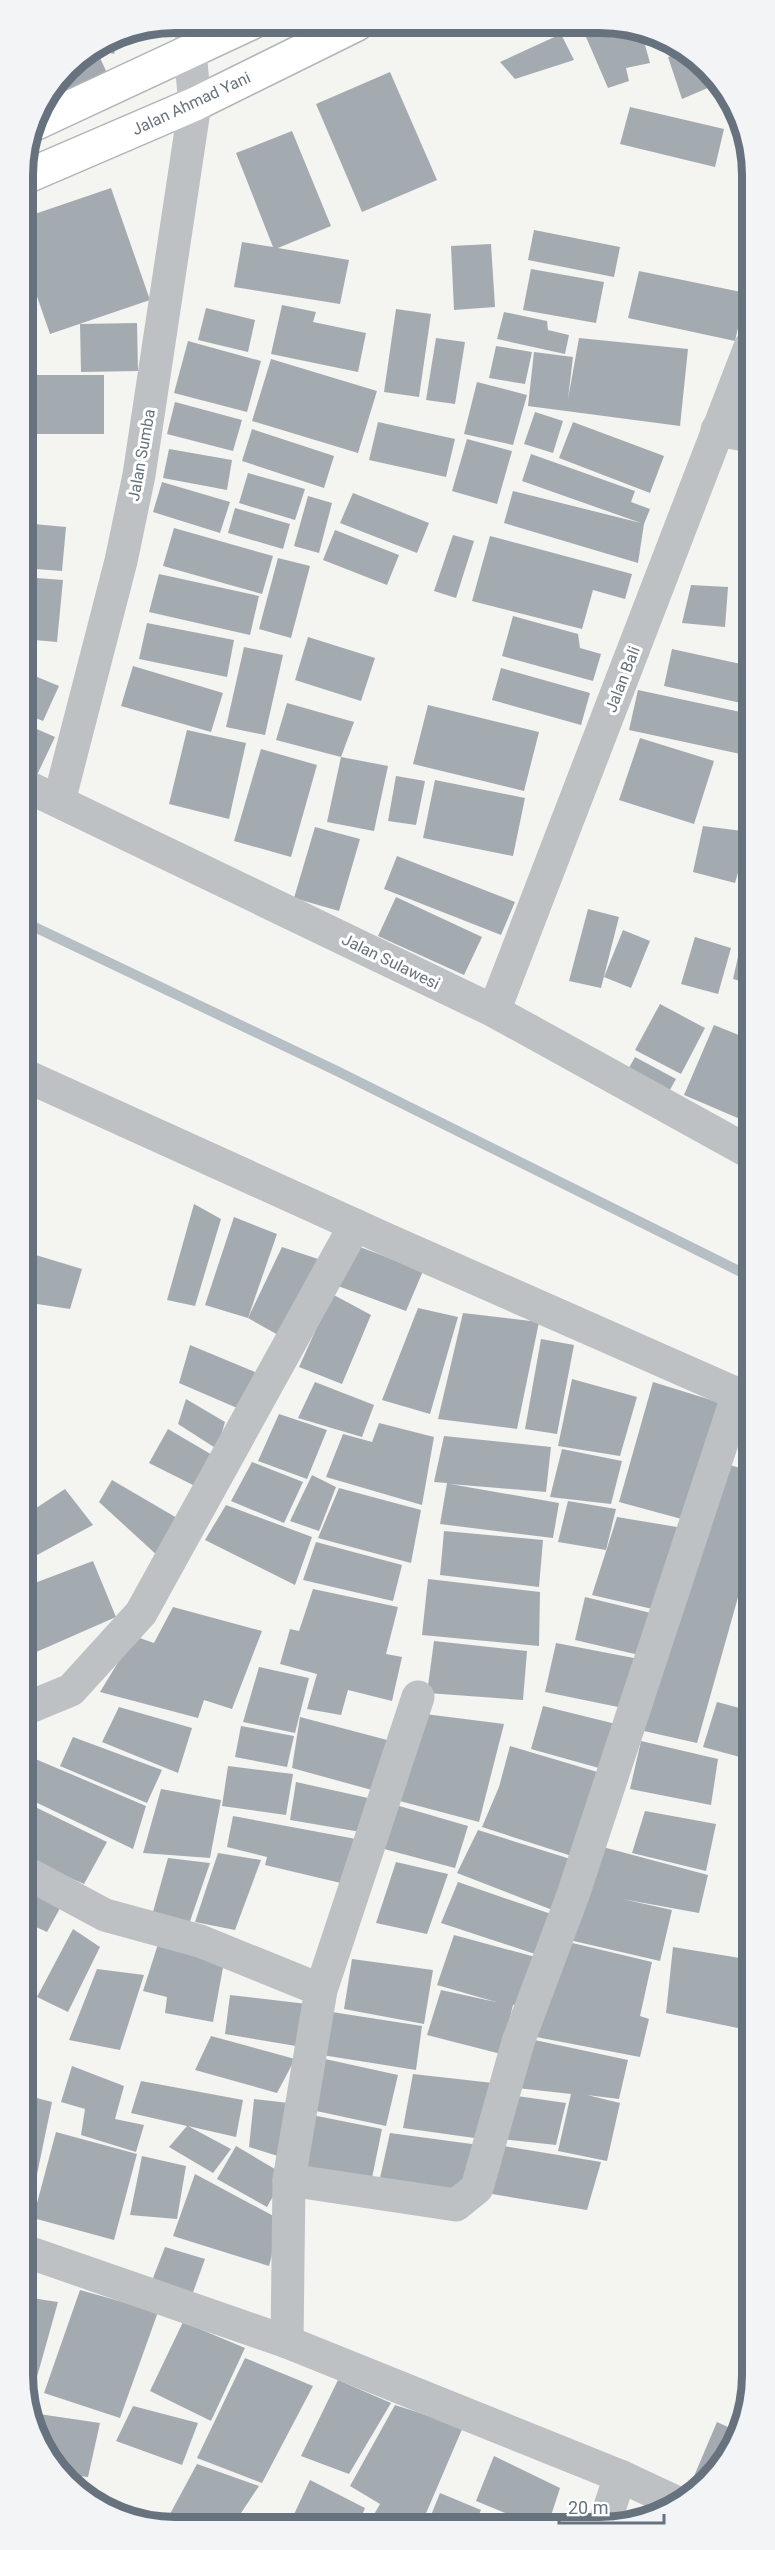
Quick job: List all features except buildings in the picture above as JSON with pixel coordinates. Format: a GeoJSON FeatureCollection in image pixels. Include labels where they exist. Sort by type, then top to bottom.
{"type":"FeatureCollection","features":[{"type":"Feature","properties":{"kind":"main road"},"geometry":{"type":"LineString","coordinates":[[46,118],[192,37],[209,33]]}},
{"type":"Feature","properties":{"kind":"main road","name":"Jalan Ahmad Yani"},"geometry":{"type":"LineString","coordinates":[[33,174],[195,104],[339,33]]}},
{"type":"Feature","properties":{"kind":"street","name":"Jalan Sumba"},"geometry":{"type":"LineString","coordinates":[[59,801],[121,561],[137,486],[195,104],[192,37]]}},
{"type":"Feature","properties":{"kind":"street","name":"Jalan Bali"},"geometry":{"type":"LineString","coordinates":[[494,1011],[742,367]]}},
{"type":"Feature","properties":{"kind":"street"},"geometry":{"type":"LineString","coordinates":[[717,430],[742,435]]}},
{"type":"Feature","properties":{"kind":"street","name":"Jalan Sulawesi"},"geometry":{"type":"LineString","coordinates":[[33,789],[494,1011],[742,1148]]}},
{"type":"Feature","properties":{"kind":"street"},"geometry":{"type":"LineString","coordinates":[[33,1079],[355,1225],[742,1396]]}},
{"type":"Feature","properties":{"kind":"street"},"geometry":{"type":"LineString","coordinates":[[33,1706],[71,1690],[141,1613],[355,1225]]}},
{"type":"Feature","properties":{"kind":"street"},"geometry":{"type":"LineString","coordinates":[[289,2180],[456,2205],[477,2188],[518,2042],[573,1895],[742,1406]]}},
{"type":"Feature","properties":{"kind":"street"},"geometry":{"type":"LineString","coordinates":[[287,2342],[289,2180],[321,1990],[418,1697]]}},
{"type":"Feature","properties":{"kind":"street"},"geometry":{"type":"LineString","coordinates":[[33,1876],[105,1915],[200,1941],[321,1990]]}},
{"type":"Feature","properties":{"kind":"street"},"geometry":{"type":"LineString","coordinates":[[33,2254],[287,2342],[620,2476],[669,2499]]}},
{"type":"Feature","properties":{"kind":"street"},"geometry":{"type":"LineString","coordinates":[[607,2517],[620,2476]]}},
{"type":"Feature","properties":{"kind":"waterway"},"geometry":{"type":"LineString","coordinates":[[33,926],[339,1072],[742,1273]]}}]}
